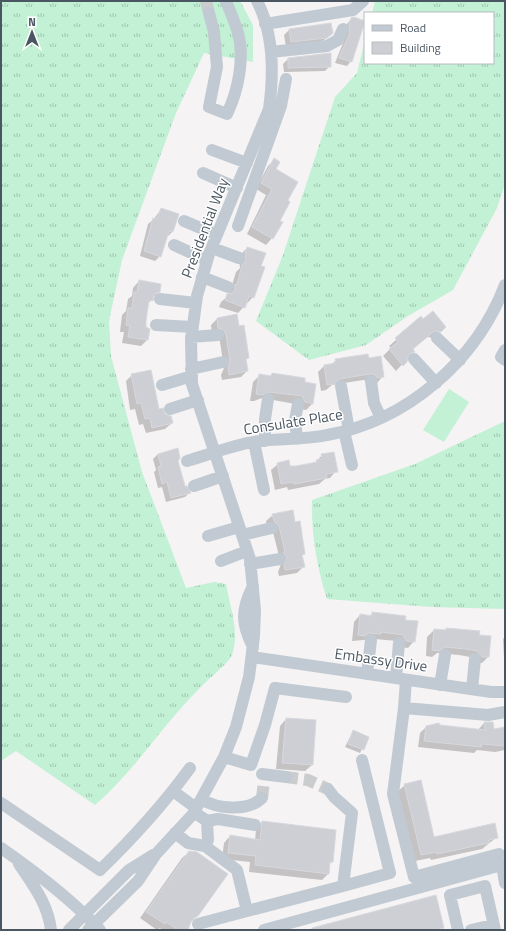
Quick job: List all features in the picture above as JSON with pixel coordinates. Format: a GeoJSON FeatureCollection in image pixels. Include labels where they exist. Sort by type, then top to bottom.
{"type":"FeatureCollection","features":[{"type":"Feature","properties":{"kind":"street"},"geometry":{"type":"LineString","coordinates":[[209,13],[214,32],[217,67],[209,107],[227,114],[234,100],[241,59],[239,34],[226,1]]}},
{"type":"Feature","properties":{"kind":"street","name":"Presidential Way"},"geometry":{"type":"LineString","coordinates":[[69,930],[92,925],[138,881],[156,854],[197,806],[224,757],[244,703],[253,652],[260,635],[259,600],[253,584],[247,551],[198,400],[192,373],[192,332],[196,303],[202,277],[207,260],[269,109],[272,88],[271,52],[266,24],[257,1]]}},
{"type":"Feature","properties":{"kind":"street"},"geometry":{"type":"LineString","coordinates":[[266,24],[353,10],[361,1]]}},
{"type":"Feature","properties":{"kind":"street"},"geometry":{"type":"LineString","coordinates":[[271,52],[327,46],[338,40],[343,29]]}},
{"type":"Feature","properties":{"kind":"street"},"geometry":{"type":"LineString","coordinates":[[238,226],[281,106],[286,79]]}},
{"type":"Feature","properties":{"kind":"street"},"geometry":{"type":"LineString","coordinates":[[256,141],[267,147]]}},
{"type":"Feature","properties":{"kind":"street"},"geometry":{"type":"LineString","coordinates":[[212,150],[247,163]]}},
{"type":"Feature","properties":{"kind":"street"},"geometry":{"type":"LineString","coordinates":[[203,174],[237,188]]}},
{"type":"Feature","properties":{"kind":"street"},"geometry":{"type":"LineString","coordinates":[[184,221],[217,235]]}},
{"type":"Feature","properties":{"kind":"street"},"geometry":{"type":"LineString","coordinates":[[174,245],[207,260]]}},
{"type":"Feature","properties":{"kind":"street"},"geometry":{"type":"LineString","coordinates":[[212,248],[239,258]]}},
{"type":"Feature","properties":{"kind":"street"},"geometry":{"type":"LineString","coordinates":[[202,277],[228,287]]}},
{"type":"Feature","properties":{"kind":"street","name":"Consulate Place"},"geometry":{"type":"LineString","coordinates":[[187,461],[260,441],[326,436],[346,431],[381,418],[409,402],[436,383],[460,360],[484,327],[504,290]]}},
{"type":"Feature","properties":{"kind":"street"},"geometry":{"type":"LineString","coordinates":[[160,299],[196,303]]}},
{"type":"Feature","properties":{"kind":"street"},"geometry":{"type":"LineString","coordinates":[[156,324],[192,332],[218,335]]}},
{"type":"Feature","properties":{"kind":"street"},"geometry":{"type":"LineString","coordinates":[[437,338],[460,360]]}},
{"type":"Feature","properties":{"kind":"street"},"geometry":{"type":"LineString","coordinates":[[505,350],[501,357],[505,360]]}},
{"type":"Feature","properties":{"kind":"street"},"geometry":{"type":"LineString","coordinates":[[414,359],[436,383]]}},
{"type":"Feature","properties":{"kind":"street"},"geometry":{"type":"LineString","coordinates":[[162,385],[223,362]]}},
{"type":"Feature","properties":{"kind":"street"},"geometry":{"type":"LineString","coordinates":[[371,381],[374,403],[381,418]]}},
{"type":"Feature","properties":{"kind":"street"},"geometry":{"type":"LineString","coordinates":[[341,386],[346,431],[352,465]]}},
{"type":"Feature","properties":{"kind":"street"},"geometry":{"type":"LineString","coordinates":[[264,490],[260,441],[268,399]]}},
{"type":"Feature","properties":{"kind":"street"},"geometry":{"type":"LineString","coordinates":[[170,409],[198,400]]}},
{"type":"Feature","properties":{"kind":"street"},"geometry":{"type":"LineString","coordinates":[[297,439],[295,420],[298,404]]}},
{"type":"Feature","properties":{"kind":"street"},"geometry":{"type":"LineString","coordinates":[[194,486],[223,476]]}},
{"type":"Feature","properties":{"kind":"street"},"geometry":{"type":"LineString","coordinates":[[208,536],[272,528]]}},
{"type":"Feature","properties":{"kind":"street"},"geometry":{"type":"LineString","coordinates":[[221,561],[247,551]]}},
{"type":"Feature","properties":{"kind":"street"},"geometry":{"type":"LineString","coordinates":[[250,564],[280,559]]}},
{"type":"Feature","properties":{"kind":"street"},"geometry":{"type":"LineString","coordinates":[[367,674],[371,640]]}},
{"type":"Feature","properties":{"kind":"street"},"geometry":{"type":"LineString","coordinates":[[399,643],[404,708],[393,794],[414,877],[502,861]]}},
{"type":"Feature","properties":{"kind":"street","name":"Embassy Drive"},"geometry":{"type":"LineString","coordinates":[[253,652],[367,674],[440,685],[505,692]]}},
{"type":"Feature","properties":{"kind":"street"},"geometry":{"type":"LineString","coordinates":[[440,685],[445,656]]}},
{"type":"Feature","properties":{"kind":"street"},"geometry":{"type":"LineString","coordinates":[[472,689],[475,659]]}},
{"type":"Feature","properties":{"kind":"street"},"geometry":{"type":"LineString","coordinates":[[251,765],[265,724],[274,688],[346,697]]}},
{"type":"Feature","properties":{"kind":"street"},"geometry":{"type":"LineString","coordinates":[[404,708],[488,715],[505,712]]}},
{"type":"Feature","properties":{"kind":"street"},"geometry":{"type":"LineString","coordinates":[[224,757],[251,765],[263,778],[286,777]]}},
{"type":"Feature","properties":{"kind":"street"},"geometry":{"type":"LineString","coordinates":[[198,924],[390,873],[362,760]]}},
{"type":"Feature","properties":{"kind":"street"},"geometry":{"type":"LineString","coordinates":[[1,803],[100,870],[127,844],[173,791],[190,768]]}},
{"type":"Feature","properties":{"kind":"street"},"geometry":{"type":"LineString","coordinates":[[328,789],[334,798],[352,813],[343,886]]}},
{"type":"Feature","properties":{"kind":"street"},"geometry":{"type":"LineString","coordinates":[[173,791],[197,806],[208,821],[208,840],[205,846]]}},
{"type":"Feature","properties":{"kind":"street"},"geometry":{"type":"LineString","coordinates":[[197,806],[210,805],[241,807],[256,804],[262,798]]}},
{"type":"Feature","properties":{"kind":"street"},"geometry":{"type":"LineString","coordinates":[[208,821],[218,819],[256,825]]}},
{"type":"Feature","properties":{"kind":"street"},"geometry":{"type":"LineString","coordinates":[[174,833],[188,843],[205,846],[237,870],[246,911]]}},
{"type":"Feature","properties":{"kind":"street"},"geometry":{"type":"LineString","coordinates":[[1,848],[45,879],[92,925]]}},
{"type":"Feature","properties":{"kind":"street"},"geometry":{"type":"LineString","coordinates":[[14,858],[44,902],[50,917],[52,930]]}},
{"type":"Feature","properties":{"kind":"street"},"geometry":{"type":"LineString","coordinates":[[502,861],[505,880]]}},
{"type":"Feature","properties":{"kind":"street"},"geometry":{"type":"LineString","coordinates":[[264,930],[502,861]]}},
{"type":"Feature","properties":{"kind":"street"},"geometry":{"type":"LineString","coordinates":[[458,930],[450,895],[484,886],[494,927],[471,930]]}},
{"type":"Feature","properties":{"kind":"green space"},"geometry":{"type":"Polygon","coordinates":[[[1,1],[240,1],[253,25],[253,62],[204,53],[176,113],[122,260],[109,321],[111,356],[142,472],[186,588],[214,582],[226,584],[234,620],[234,646],[230,659],[186,702],[123,778],[95,805],[16,751],[1,761],[1,1]]]}},
{"type":"Feature","properties":{"kind":"green space"},"geometry":{"type":"Polygon","coordinates":[[[375,1],[505,1],[505,184],[497,208],[453,290],[408,316],[366,345],[309,360],[256,321],[283,255],[335,97],[357,73],[364,44],[364,64],[494,64],[494,12],[372,12],[375,1]]]}},
{"type":"Feature","properties":{"kind":"green space"},"geometry":{"type":"Polygon","coordinates":[[[449,389],[469,402],[444,442],[423,430],[449,389]]]}},
{"type":"Feature","properties":{"kind":"green space"},"geometry":{"type":"Polygon","coordinates":[[[505,421],[505,609],[431,607],[327,599],[315,550],[312,500],[415,464],[505,421]]]}},
{"type":"Feature","properties":{"kind":"building"},"geometry":{"type":"Polygon","coordinates":[[[354,17],[364,21],[352,62],[339,58],[350,32],[349,25],[351,18],[354,17]]]}},
{"type":"Feature","properties":{"kind":"building"},"geometry":{"type":"Polygon","coordinates":[[[331,23],[333,33],[327,38],[291,42],[289,29],[331,23]]]}},
{"type":"Feature","properties":{"kind":"building"},"geometry":{"type":"Polygon","coordinates":[[[331,53],[331,67],[288,68],[288,58],[331,53]]]}},
{"type":"Feature","properties":{"kind":"building"},"geometry":{"type":"Polygon","coordinates":[[[274,158],[280,162],[276,169],[298,182],[288,200],[290,202],[280,221],[283,222],[273,239],[252,227],[272,189],[261,183],[274,158]]]}},
{"type":"Feature","properties":{"kind":"building"},"geometry":{"type":"Polygon","coordinates":[[[161,208],[179,214],[173,232],[169,231],[161,257],[144,251],[153,218],[157,219],[161,208]]]}},
{"type":"Feature","properties":{"kind":"building"},"geometry":{"type":"Polygon","coordinates":[[[247,247],[266,253],[261,266],[265,267],[254,298],[249,296],[245,308],[225,300],[227,294],[232,293],[235,290],[235,284],[237,285],[242,265],[246,260],[245,253],[247,247]]]}},
{"type":"Feature","properties":{"kind":"building"},"geometry":{"type":"Polygon","coordinates":[[[139,280],[161,284],[160,292],[154,294],[153,301],[149,300],[146,321],[146,327],[150,329],[148,340],[128,337],[130,326],[126,325],[128,308],[132,308],[134,292],[137,292],[139,280]]]}},
{"type":"Feature","properties":{"kind":"building"},"geometry":{"type":"Polygon","coordinates":[[[433,311],[446,327],[441,332],[435,331],[432,333],[413,349],[415,352],[409,354],[407,362],[403,366],[389,349],[398,342],[395,338],[421,316],[423,319],[433,311]]]}},
{"type":"Feature","properties":{"kind":"building"},"geometry":{"type":"Polygon","coordinates":[[[237,314],[239,326],[244,325],[249,358],[246,359],[248,371],[229,375],[228,368],[230,361],[226,335],[224,330],[218,328],[217,318],[237,314]]]}},
{"type":"Feature","properties":{"kind":"building"},"geometry":{"type":"Polygon","coordinates":[[[368,354],[369,358],[381,356],[384,377],[377,378],[374,374],[370,374],[339,379],[334,384],[327,385],[324,365],[336,363],[335,359],[368,354]]]}},
{"type":"Feature","properties":{"kind":"building"},"geometry":{"type":"Polygon","coordinates":[[[151,370],[159,409],[163,408],[165,414],[171,416],[173,423],[152,428],[150,418],[145,419],[141,403],[137,404],[131,374],[151,370]]]}},
{"type":"Feature","properties":{"kind":"building"},"geometry":{"type":"Polygon","coordinates":[[[272,373],[305,378],[305,382],[316,384],[313,404],[305,402],[302,396],[269,392],[262,395],[256,394],[259,374],[271,376],[272,373]]]}},
{"type":"Feature","properties":{"kind":"building"},"geometry":{"type":"Polygon","coordinates":[[[178,448],[180,458],[178,461],[185,486],[187,486],[191,493],[171,498],[167,482],[162,484],[158,467],[161,466],[158,454],[178,448]]]}},
{"type":"Feature","properties":{"kind":"building"},"geometry":{"type":"Polygon","coordinates":[[[334,452],[338,472],[326,474],[327,478],[294,484],[293,482],[281,484],[277,463],[289,460],[290,466],[296,466],[317,462],[316,460],[322,459],[321,454],[334,452]]]}},
{"type":"Feature","properties":{"kind":"building"},"geometry":{"type":"Polygon","coordinates":[[[293,510],[295,522],[300,521],[305,554],[302,555],[305,567],[285,570],[284,565],[287,557],[283,552],[285,552],[279,526],[274,521],[272,514],[293,510]]]}},
{"type":"Feature","properties":{"kind":"building"},"geometry":{"type":"Polygon","coordinates":[[[372,612],[406,616],[405,620],[418,621],[415,642],[406,641],[403,635],[381,632],[381,634],[368,633],[365,636],[358,635],[360,614],[372,616],[372,612]]]}},
{"type":"Feature","properties":{"kind":"building"},"geometry":{"type":"Polygon","coordinates":[[[446,628],[480,631],[479,635],[491,636],[489,657],[482,657],[477,651],[466,649],[445,647],[439,651],[432,650],[434,629],[446,630],[446,628]]]}},
{"type":"Feature","properties":{"kind":"building"},"geometry":{"type":"Polygon","coordinates":[[[286,718],[316,720],[313,765],[282,763],[286,718]]]}},
{"type":"Feature","properties":{"kind":"building"},"geometry":{"type":"Polygon","coordinates":[[[484,722],[493,722],[494,729],[505,727],[505,746],[482,744],[481,747],[424,741],[426,726],[439,723],[440,725],[485,730],[484,722]]]}},
{"type":"Feature","properties":{"kind":"building"},"geometry":{"type":"Polygon","coordinates":[[[353,730],[369,737],[364,750],[348,744],[353,730]]]}},
{"type":"Feature","properties":{"kind":"building"},"geometry":{"type":"Polygon","coordinates":[[[421,780],[434,837],[495,823],[498,838],[489,840],[489,843],[437,854],[436,852],[421,855],[404,784],[421,780]]]}},
{"type":"Feature","properties":{"kind":"building"},"geometry":{"type":"Polygon","coordinates":[[[262,821],[336,830],[333,862],[330,862],[329,874],[255,865],[256,856],[228,853],[230,835],[260,840],[262,821]]]}},
{"type":"Feature","properties":{"kind":"building"},"geometry":{"type":"Polygon","coordinates":[[[189,851],[197,852],[228,874],[198,916],[192,919],[188,930],[178,930],[146,912],[189,851]]]}},
{"type":"Feature","properties":{"kind":"building"},"geometry":{"type":"Polygon","coordinates":[[[436,895],[444,928],[434,930],[312,930],[312,928],[436,895]]]}},
{"type":"Feature","properties":{"kind":"tunnel"},"geometry":{"type":"LineString","coordinates":[[206,1],[209,13]]}},
{"type":"Feature","properties":{"kind":"tunnel"},"geometry":{"type":"LineString","coordinates":[[286,777],[308,780],[328,789]]}},
{"type":"Feature","properties":{"kind":"tunnel"},"geometry":{"type":"LineString","coordinates":[[262,798],[264,781]]}}]}
